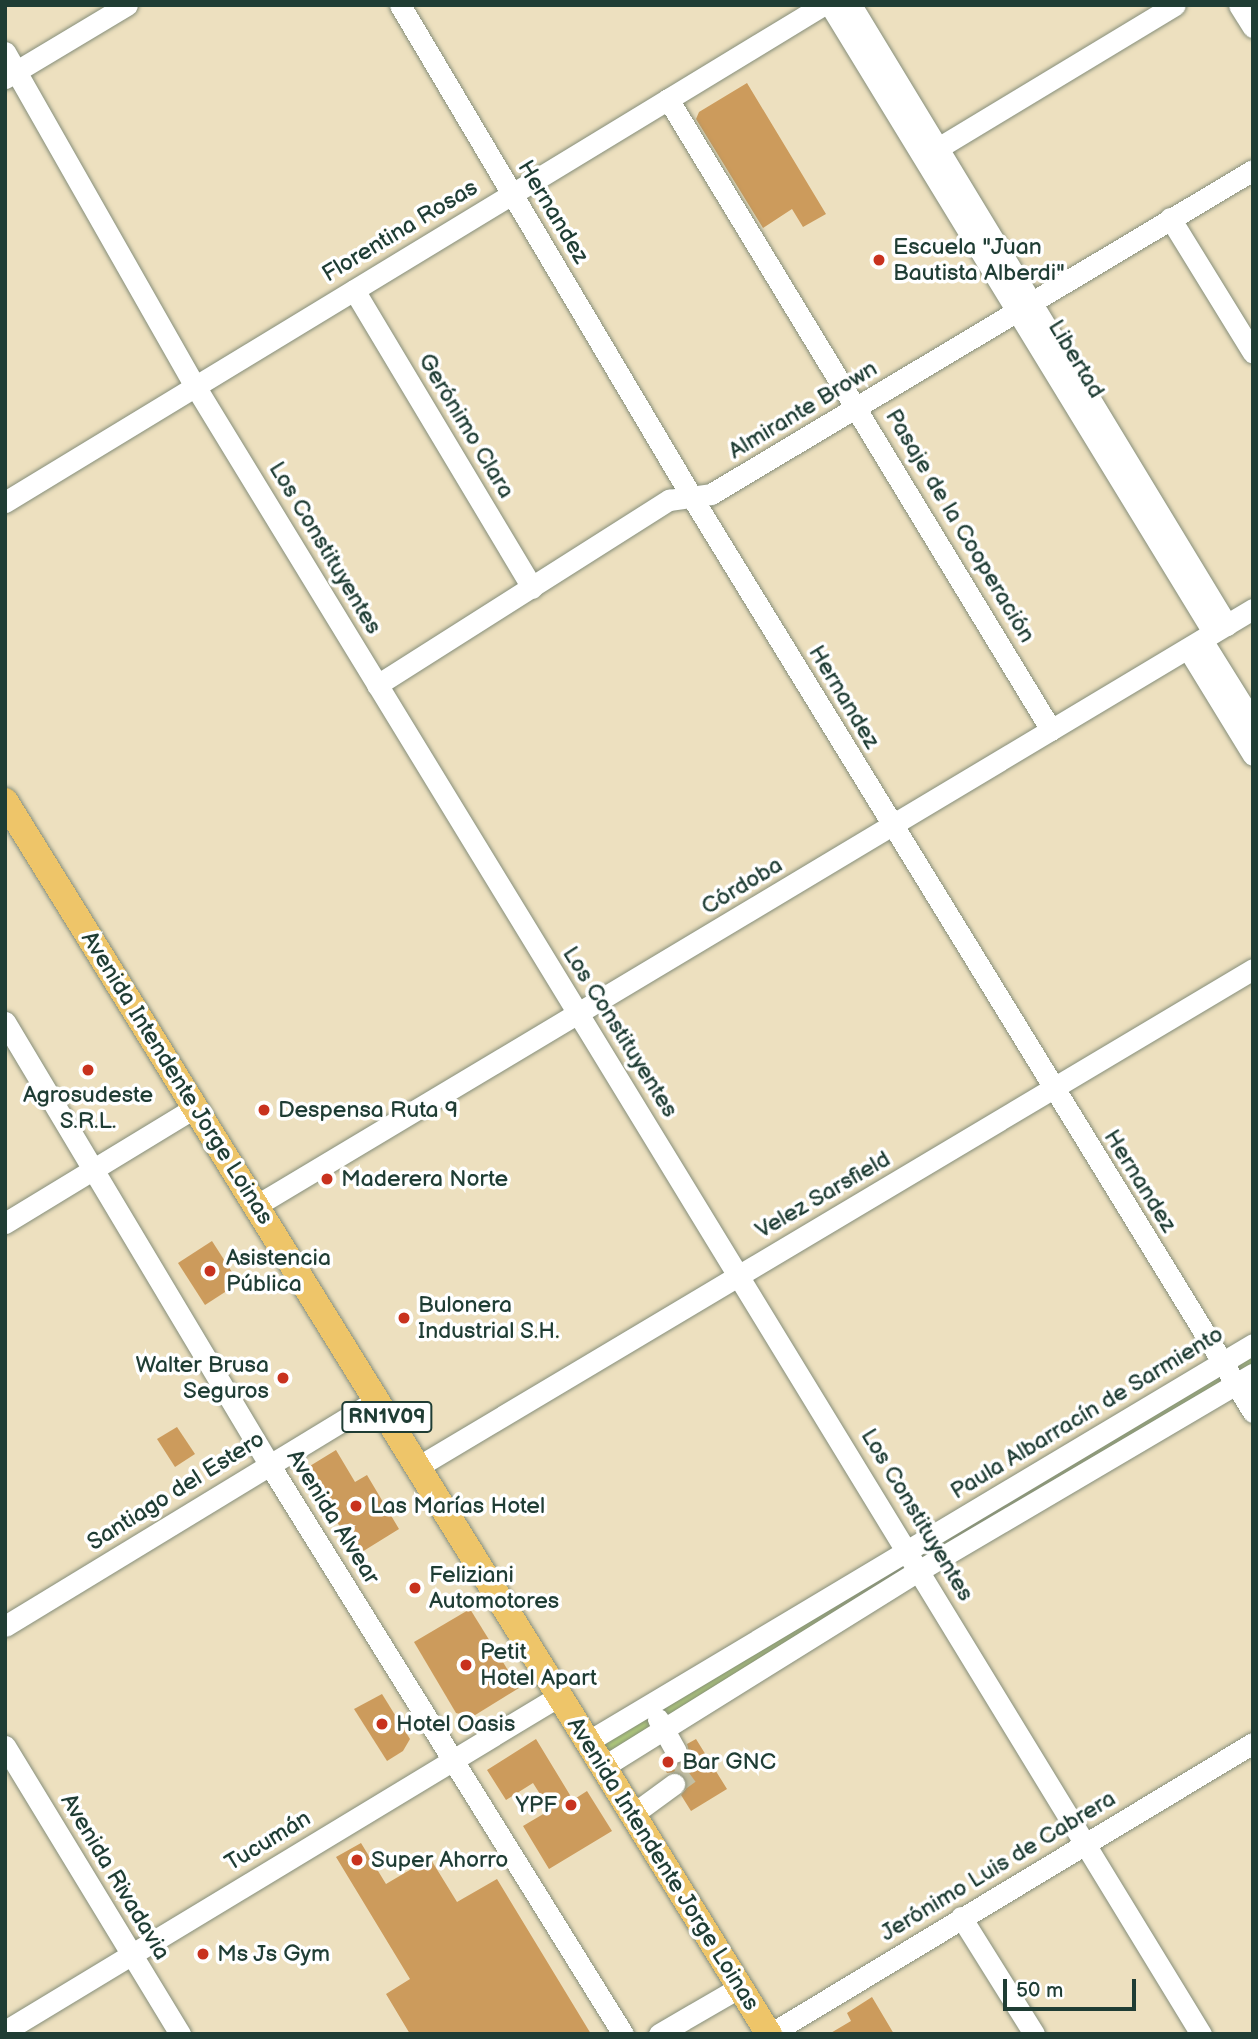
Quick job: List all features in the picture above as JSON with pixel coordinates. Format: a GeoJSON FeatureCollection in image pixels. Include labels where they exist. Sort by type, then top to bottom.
{"type":"FeatureCollection","features":[{"type":"Feature","properties":{"kind":"main road","name":"Avenida Intendente Jorge Loinas"},"geometry":{"type":"LineString","coordinates":[[9,816],[196,1107],[769,2034]]}},
{"type":"Feature","properties":{"kind":"street"},"geometry":{"type":"LineString","coordinates":[[11,75],[127,5]]}},
{"type":"Feature","properties":{"kind":"street","name":"Hernandez"},"geometry":{"type":"LineString","coordinates":[[400,5],[693,499],[892,827],[1222,1362],[1245,1379],[1253,1412]]}},
{"type":"Feature","properties":{"kind":"street","name":"Florentina Rosas"},"geometry":{"type":"LineString","coordinates":[[5,502],[823,5]]}},
{"type":"Feature","properties":{"kind":"street","name":"Libertad"},"geometry":{"type":"LineString","coordinates":[[830,5],[931,153]]}},
{"type":"Feature","properties":{"kind":"street","name":"Libertad"},"geometry":{"type":"LineString","coordinates":[[851,5],[931,153],[1024,308],[1253,722]]}},
{"type":"Feature","properties":{"kind":"street"},"geometry":{"type":"LineString","coordinates":[[931,153],[1175,5]]}},
{"type":"Feature","properties":{"kind":"street"},"geometry":{"type":"LineString","coordinates":[[1239,5],[1253,27]]}},
{"type":"Feature","properties":{"kind":"street","name":"Los Constituyentes"},"geometry":{"type":"LineString","coordinates":[[5,52],[11,75],[195,386],[577,1014],[740,1274],[1088,1843],[1200,2034]]}},
{"type":"Feature","properties":{"kind":"street","name":"Pasaje de la Cooperación"},"geometry":{"type":"LineString","coordinates":[[668,99],[1051,730]]}},
{"type":"Feature","properties":{"kind":"street","name":"Almirante Brown"},"geometry":{"type":"LineString","coordinates":[[377,685],[669,500],[693,499],[711,494],[1253,170]]}},
{"type":"Feature","properties":{"kind":"street"},"geometry":{"type":"LineString","coordinates":[[1170,218],[1253,353]]}},
{"type":"Feature","properties":{"kind":"street","name":"Gerónimo Clara"},"geometry":{"type":"LineString","coordinates":[[354,290],[532,588]]}},
{"type":"Feature","properties":{"kind":"street","name":"Córdoba"},"geometry":{"type":"LineString","coordinates":[[257,1206],[1253,608]]}},
{"type":"Feature","properties":{"kind":"street","name":"Libertad"},"geometry":{"type":"LineString","coordinates":[[1207,637],[1253,755]]}},
{"type":"Feature","properties":{"kind":"street","name":"Velez Sarsfield"},"geometry":{"type":"LineString","coordinates":[[419,1466],[1253,969]]}},
{"type":"Feature","properties":{"kind":"street","name":"Avenida Alvear"},"geometry":{"type":"LineString","coordinates":[[5,1022],[269,1464],[623,2034]]}},
{"type":"Feature","properties":{"kind":"street"},"geometry":{"type":"LineString","coordinates":[[5,1223],[196,1107]]}},
{"type":"Feature","properties":{"kind":"street","name":"Paula Albarracín de Sarmiento"},"geometry":{"type":"LineString","coordinates":[[587,1742],[1253,1344]]}},
{"type":"Feature","properties":{"kind":"street"},"geometry":{"type":"LineString","coordinates":[[603,1767],[920,1570],[1245,1379]]}},
{"type":"Feature","properties":{"kind":"street","name":"Santiago del Estero"},"geometry":{"type":"LineString","coordinates":[[5,1626],[376,1400]]}},
{"type":"Feature","properties":{"kind":"street","name":"Tucumán"},"geometry":{"type":"LineString","coordinates":[[5,2031],[559,1696]]}},
{"type":"Feature","properties":{"kind":"street"},"geometry":{"type":"LineString","coordinates":[[650,1705],[676,1751]]}},
{"type":"Feature","properties":{"kind":"street","name":"Jerónimo Luis de Cabrera"},"geometry":{"type":"LineString","coordinates":[[769,2034],[1253,1743]]}},
{"type":"Feature","properties":{"kind":"street","name":"Avenida Rivadavia"},"geometry":{"type":"LineString","coordinates":[[5,1746],[180,2034]]}},
{"type":"Feature","properties":{"kind":"street"},"geometry":{"type":"LineString","coordinates":[[633,1814],[674,1784]]}},
{"type":"Feature","properties":{"kind":"street"},"geometry":{"type":"LineString","coordinates":[[961,1917],[1034,2034]]}},
{"type":"Feature","properties":{"kind":"street"},"geometry":{"type":"LineString","coordinates":[[659,2034],[740,1987]]}},
{"type":"Feature","properties":{"kind":"green space"},"geometry":{"type":"Polygon","coordinates":[[[1253,1344],[1253,1374],[603,1767],[587,1742],[1253,1344]]]}},
{"type":"Feature","properties":{"kind":"building"},"geometry":{"type":"Polygon","coordinates":[[[747,83],[826,214],[803,227],[792,209],[763,228],[696,119],[699,112],[747,83]]]}},
{"type":"Feature","properties":{"kind":"building","name":"Asistencia Pública"},"geometry":{"type":"Polygon","coordinates":[[[212,1241],[239,1283],[205,1305],[178,1263],[212,1241]]]}},
{"type":"Feature","properties":{"kind":"building"},"geometry":{"type":"Polygon","coordinates":[[[177,1427],[195,1454],[175,1467],[157,1439],[177,1427]]]}},
{"type":"Feature","properties":{"kind":"building","name":"Las Marías Hotel"},"geometry":{"type":"Polygon","coordinates":[[[336,1450],[355,1482],[367,1475],[399,1529],[357,1555],[305,1469],[336,1450]]]}},
{"type":"Feature","properties":{"kind":"building","name":"Petit Hotel Apart"},"geometry":{"type":"Polygon","coordinates":[[[470,1609],[519,1688],[472,1717],[456,1713],[414,1642],[470,1609]]]}},
{"type":"Feature","properties":{"kind":"building","name":"Hotel Oasis"},"geometry":{"type":"Polygon","coordinates":[[[382,1694],[410,1739],[403,1751],[387,1761],[354,1709],[382,1694]]]}},
{"type":"Feature","properties":{"kind":"building","name":"YPF"},"geometry":{"type":"Polygon","coordinates":[[[536,1739],[573,1800],[587,1791],[612,1831],[549,1869],[523,1826],[550,1810],[533,1783],[506,1800],[487,1770],[536,1739]]]}},
{"type":"Feature","properties":{"kind":"building"},"geometry":{"type":"Polygon","coordinates":[[[696,1739],[727,1789],[691,1811],[681,1795],[686,1789],[685,1777],[679,1772],[667,1773],[660,1762],[665,1758],[675,1764],[683,1762],[689,1752],[687,1744],[696,1739]]]}},
{"type":"Feature","properties":{"kind":"building"},"geometry":{"type":"Polygon","coordinates":[[[361,1843],[386,1884],[430,1858],[457,1902],[497,1879],[591,2034],[410,2034],[386,1994],[410,1979],[336,1857],[361,1843]]]}},
{"type":"Feature","properties":{"kind":"building"},"geometry":{"type":"Polygon","coordinates":[[[872,1997],[894,2034],[829,2034],[851,2021],[847,2013],[872,1997]]]}},
{"type":"Feature","properties":{"kind":"tunnel"},"geometry":{"type":"LineString","coordinates":[[674,1784],[689,1773],[676,1751]]}},
{"type":"Feature","properties":{"kind":"place","name":"Escuela \"Juan Bautista Alberdi\""},"geometry":{"type":"Point","coordinates":[879,260]}},
{"type":"Feature","properties":{"kind":"place","name":"Agrosudeste S.R.L."},"geometry":{"type":"Point","coordinates":[88,1070]}},
{"type":"Feature","properties":{"kind":"place","name":"Despensa Ruta 9"},"geometry":{"type":"Point","coordinates":[264,1110]}},
{"type":"Feature","properties":{"kind":"place","name":"Maderera Norte"},"geometry":{"type":"Point","coordinates":[327,1179]}},
{"type":"Feature","properties":{"kind":"place","name":"Asistencia Pública"},"geometry":{"type":"Point","coordinates":[210,1271]}},
{"type":"Feature","properties":{"kind":"place","name":"Bulonera Industrial S.H."},"geometry":{"type":"Point","coordinates":[404,1318]}},
{"type":"Feature","properties":{"kind":"place","name":"Walter Brusa Seguros"},"geometry":{"type":"Point","coordinates":[283,1378]}},
{"type":"Feature","properties":{"kind":"place","name":"Las Marías Hotel"},"geometry":{"type":"Point","coordinates":[356,1506]}},
{"type":"Feature","properties":{"kind":"place","name":"Feliziani Automotores"},"geometry":{"type":"Point","coordinates":[415,1588]}},
{"type":"Feature","properties":{"kind":"place","name":"Petit Hotel Apart"},"geometry":{"type":"Point","coordinates":[466,1665]}},
{"type":"Feature","properties":{"kind":"place","name":"Hotel Oasis"},"geometry":{"type":"Point","coordinates":[382,1724]}},
{"type":"Feature","properties":{"kind":"place","name":"Bar GNC"},"geometry":{"type":"Point","coordinates":[668,1762]}},
{"type":"Feature","properties":{"kind":"place","name":"YPF"},"geometry":{"type":"Point","coordinates":[571,1805]}},
{"type":"Feature","properties":{"kind":"place","name":"Super Ahorro"},"geometry":{"type":"Point","coordinates":[357,1860]}},
{"type":"Feature","properties":{"kind":"place","name":"Ms Js Gym"},"geometry":{"type":"Point","coordinates":[203,1954]}}]}
